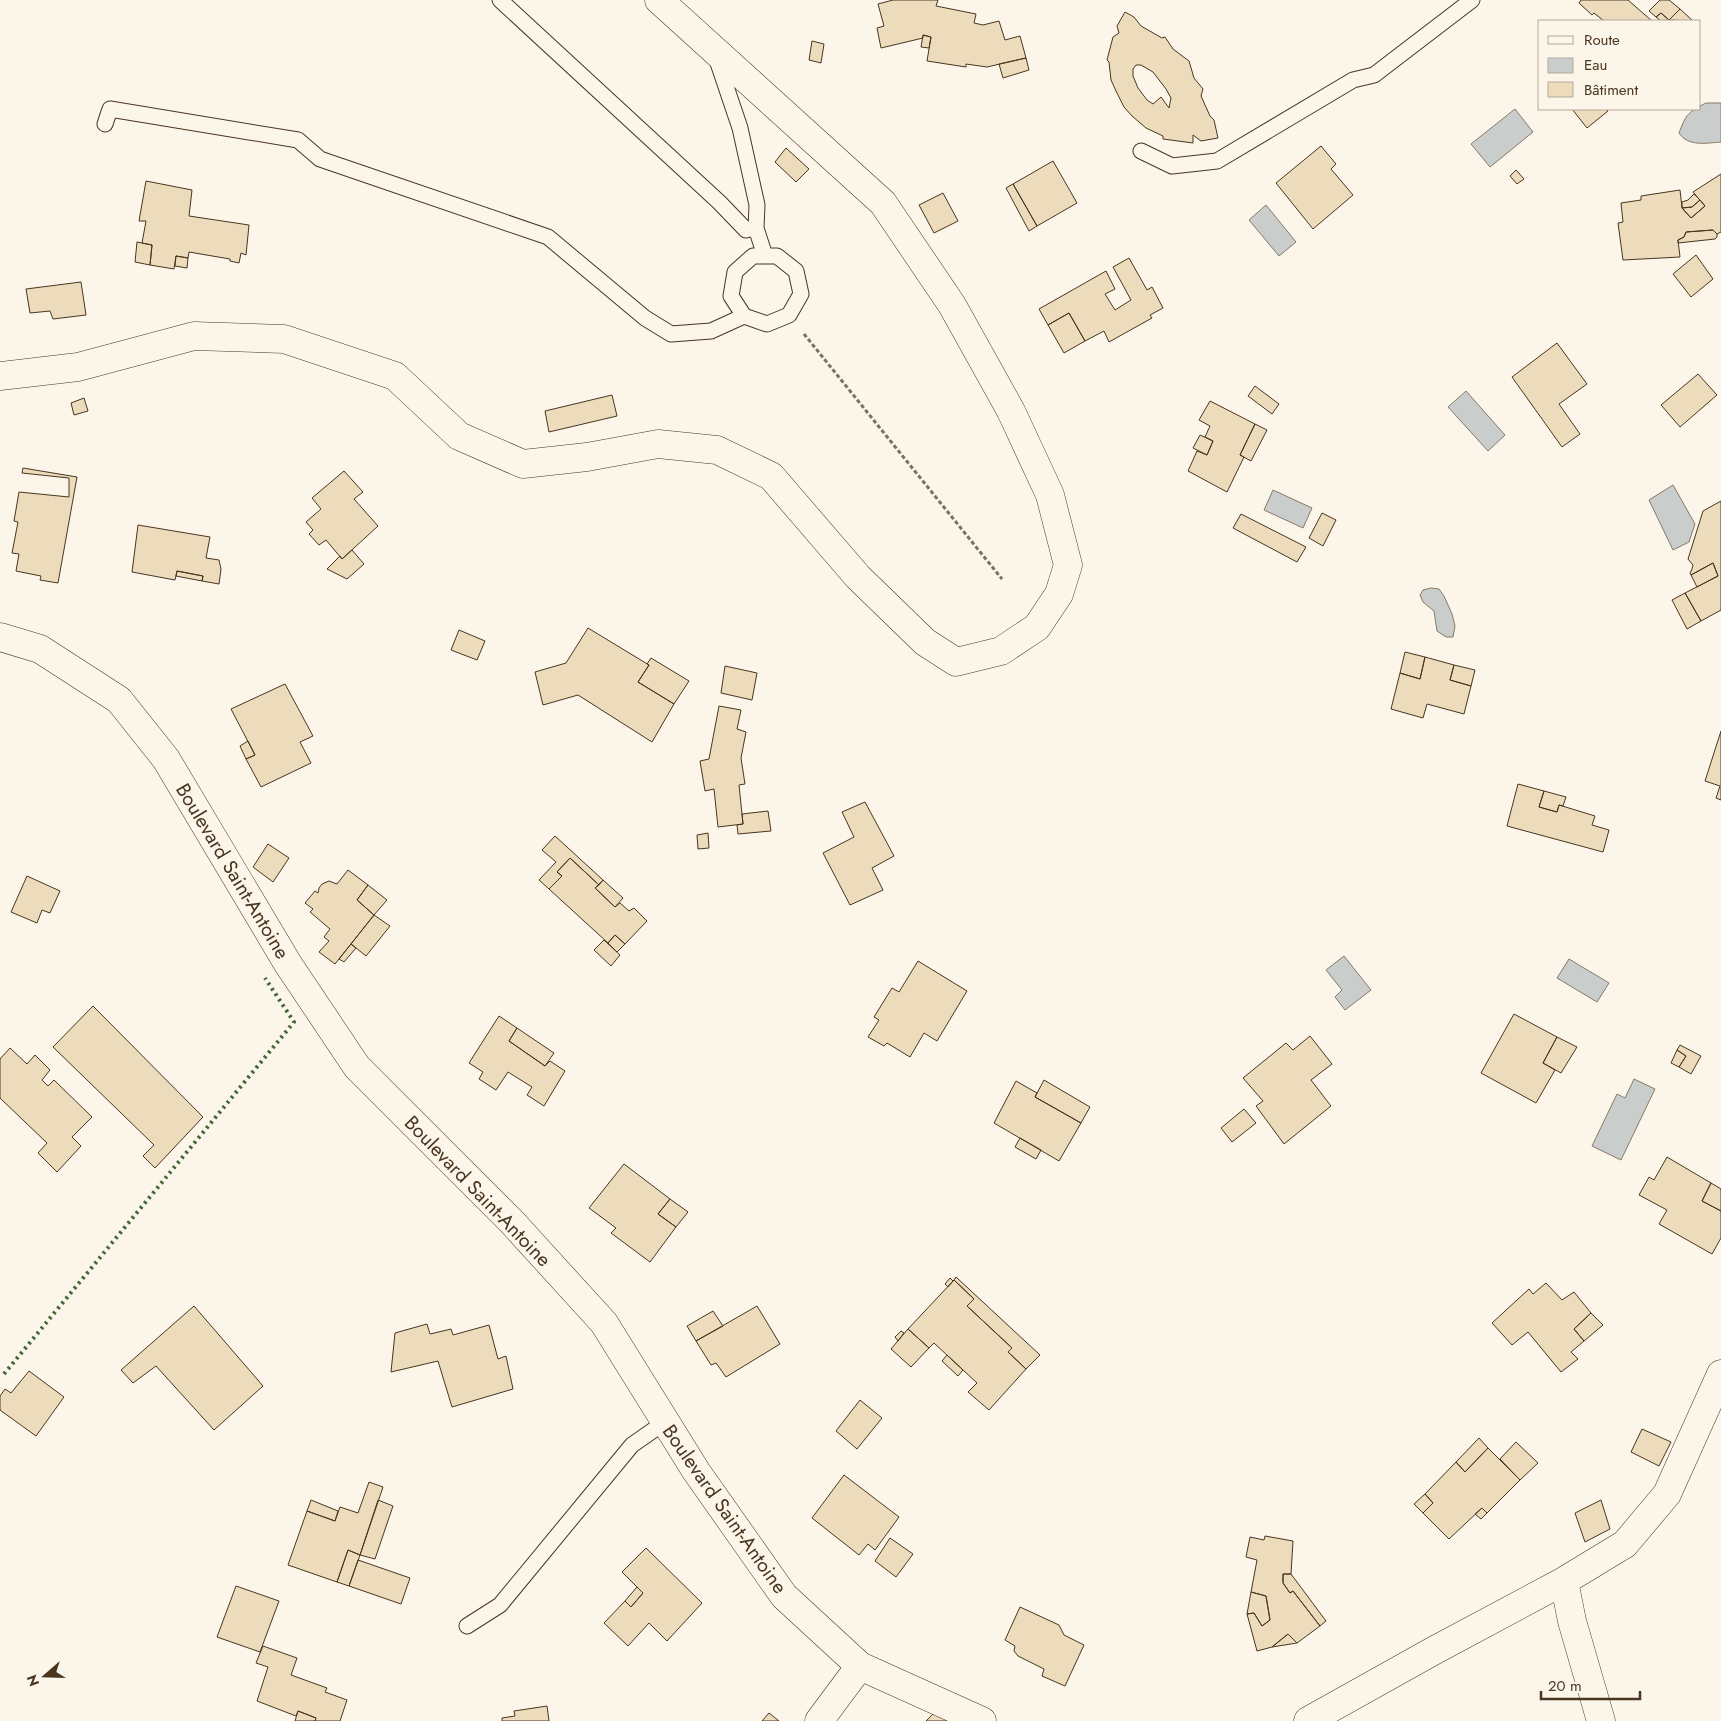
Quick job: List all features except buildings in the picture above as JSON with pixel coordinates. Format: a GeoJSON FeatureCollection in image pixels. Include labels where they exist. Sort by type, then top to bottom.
{"type":"FeatureCollection","features":[{"type":"Feature","properties":{"kind":"street"},"geometry":{"type":"LineString","coordinates":[[0,376],[78,366],[194,336],[284,339],[395,376],[459,436],[523,464],[587,457],[658,444],[718,450],[771,476],[858,577],[925,642],[956,662],[1001,651],[1036,627],[1059,594],[1068,565],[1050,495],[1011,411],[952,304],[883,203],[659,0]]}},
{"type":"Feature","properties":{"kind":"street","name":"Boulevard Saint-Antoine"},"geometry":{"type":"LineString","coordinates":[[0,637],[40,649],[118,700],[166,760],[288,964],[357,1067],[512,1222],[604,1323],[696,1472],[784,1596],[860,1666],[982,1721]]}},
{"type":"Feature","properties":{"kind":"street"},"geometry":{"type":"LineString","coordinates":[[1308,1721],[1434,1650],[1564,1581],[1625,1544],[1667,1494],[1721,1374]]}},
{"type":"Feature","properties":{"kind":"street"},"geometry":{"type":"LineString","coordinates":[[1564,1581],[1572,1621],[1601,1721]]}},
{"type":"Feature","properties":{"kind":"street"},"geometry":{"type":"LineString","coordinates":[[819,1721],[860,1666]]}},
{"type":"Feature","properties":{"kind":"lane"},"geometry":{"type":"LineString","coordinates":[[500,0],[719,202],[746,230],[756,228]]}},
{"type":"Feature","properties":{"kind":"lane"},"geometry":{"type":"LineString","coordinates":[[1141,152],[1172,166],[1217,161],[1353,80],[1374,75],[1472,0]]}},
{"type":"Feature","properties":{"kind":"lane"},"geometry":{"type":"LineString","coordinates":[[714,50],[740,128],[757,206],[756,228],[765,256]]}},
{"type":"Feature","properties":{"kind":"lane"},"geometry":{"type":"LineString","coordinates":[[105,124],[110,110],[298,140],[320,159],[548,237],[646,318],[670,334],[711,331],[744,316]]}},
{"type":"Feature","properties":{"kind":"lane"},"geometry":{"type":"LineString","coordinates":[[753,256],[777,256],[796,271],[801,294],[789,315],[767,324],[744,316],[732,296],[735,272],[753,256]]}},
{"type":"Feature","properties":{"kind":"lane"},"geometry":{"type":"LineString","coordinates":[[467,1626],[500,1605],[632,1445],[665,1422]]}},
{"type":"Feature","properties":{"kind":"path"},"geometry":{"type":"LineString","coordinates":[[789,315],[1002,578]]}},
{"type":"Feature","properties":{"kind":"water"},"geometry":{"type":"Polygon","coordinates":[[[1706,103],[1721,103],[1721,142],[1693,142],[1687,140],[1679,133],[1689,114],[1692,111],[1701,110],[1701,106],[1706,103]]]}},
{"type":"Feature","properties":{"kind":"water"},"geometry":{"type":"Polygon","coordinates":[[[1515,109],[1533,132],[1490,167],[1471,144],[1515,109]]]}},
{"type":"Feature","properties":{"kind":"water"},"geometry":{"type":"Polygon","coordinates":[[[1266,205],[1296,242],[1279,256],[1249,220],[1266,205]]]}},
{"type":"Feature","properties":{"kind":"water"},"geometry":{"type":"Polygon","coordinates":[[[1466,391],[1505,435],[1488,451],[1448,407],[1466,391]]]}},
{"type":"Feature","properties":{"kind":"water"},"geometry":{"type":"Polygon","coordinates":[[[1673,485],[1695,524],[1689,542],[1673,550],[1649,500],[1673,485]]]}},
{"type":"Feature","properties":{"kind":"water"},"geometry":{"type":"Polygon","coordinates":[[[1273,490],[1312,508],[1303,528],[1264,510],[1273,490]]]}},
{"type":"Feature","properties":{"kind":"water"},"geometry":{"type":"Polygon","coordinates":[[[1439,589],[1444,596],[1455,626],[1453,637],[1446,637],[1437,631],[1434,611],[1423,602],[1420,595],[1423,590],[1439,589]]]}},
{"type":"Feature","properties":{"kind":"water"},"geometry":{"type":"Polygon","coordinates":[[[1344,956],[1371,990],[1345,1010],[1335,997],[1342,990],[1326,970],[1344,956]]]}},
{"type":"Feature","properties":{"kind":"water"},"geometry":{"type":"Polygon","coordinates":[[[1569,959],[1609,983],[1597,1002],[1557,978],[1569,959]]]}},
{"type":"Feature","properties":{"kind":"water"},"geometry":{"type":"Polygon","coordinates":[[[1634,1079],[1655,1089],[1621,1160],[1592,1146],[1617,1094],[1625,1098],[1634,1079]]]}},
{"type":"Feature","properties":{"kind":"hedge"},"geometry":{"type":"LineString","coordinates":[[4,1374],[294,1022],[265,978]]}}]}
